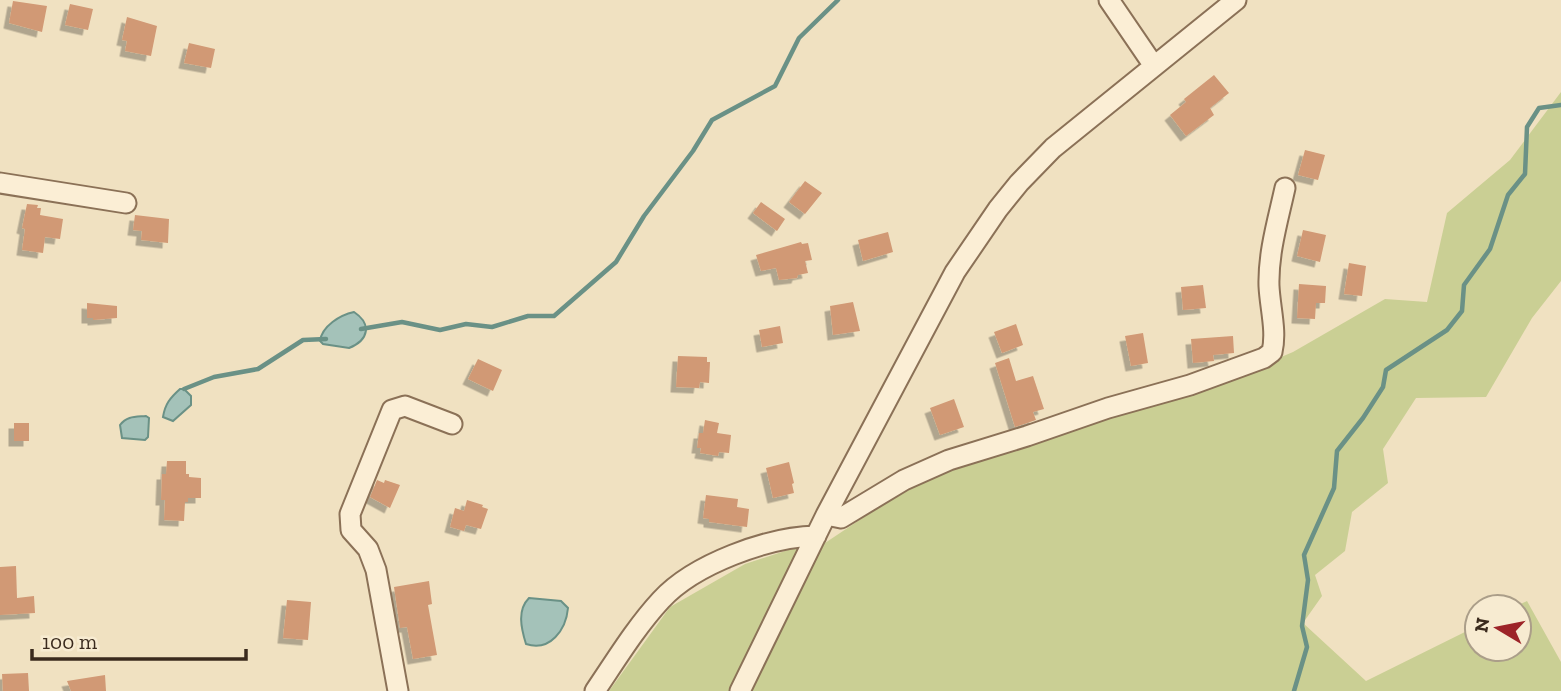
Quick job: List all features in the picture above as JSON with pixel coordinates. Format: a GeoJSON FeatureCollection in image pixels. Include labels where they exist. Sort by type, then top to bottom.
{"type":"FeatureCollection","features":[{"type":"Feature","properties":{"kind":"street"},"geometry":{"type":"LineString","coordinates":[[1109,0],[1154,66]]}},
{"type":"Feature","properties":{"kind":"street"},"geometry":{"type":"LineString","coordinates":[[740,691],[826,516],[955,272],[998,209],[1053,148],[1236,0]]}},
{"type":"Feature","properties":{"kind":"street"},"geometry":{"type":"LineString","coordinates":[[0,183],[126,203]]}},
{"type":"Feature","properties":{"kind":"street"},"geometry":{"type":"LineString","coordinates":[[826,516],[841,518],[904,480],[948,460],[1108,408],[1190,385],[1264,358],[1272,352],[1274,341],[1269,284],[1273,242],[1285,188]]}},
{"type":"Feature","properties":{"kind":"street"},"geometry":{"type":"LineString","coordinates":[[398,691],[376,570],[368,549],[351,530],[349,514],[393,410],[405,406],[452,424]]}},
{"type":"Feature","properties":{"kind":"street"},"geometry":{"type":"LineString","coordinates":[[595,691],[637,629],[662,598],[695,574],[740,553],[792,536],[816,536]]}},
{"type":"Feature","properties":{"kind":"green space"},"geometry":{"type":"Polygon","coordinates":[[[1561,92],[1561,281],[1532,318],[1486,397],[1416,398],[1383,449],[1388,483],[1352,512],[1345,551],[1315,575],[1322,596],[1303,623],[1366,681],[1463,633],[1463,663],[1533,663],[1533,612],[1561,662],[1561,691],[609,691],[670,607],[745,564],[791,549],[825,543],[927,475],[1213,386],[1293,352],[1385,299],[1427,302],[1447,213],[1510,160],[1561,92]]]}},
{"type":"Feature","properties":{"kind":"water"},"geometry":{"type":"Polygon","coordinates":[[[354,312],[366,327],[361,341],[349,348],[323,344],[320,341],[332,322],[354,312]]]}},
{"type":"Feature","properties":{"kind":"water"},"geometry":{"type":"Polygon","coordinates":[[[180,389],[184,389],[191,396],[191,405],[173,421],[163,417],[168,402],[180,389]]]}},
{"type":"Feature","properties":{"kind":"water"},"geometry":{"type":"Polygon","coordinates":[[[146,416],[149,418],[148,437],[145,440],[122,438],[120,425],[125,420],[146,416]]]}},
{"type":"Feature","properties":{"kind":"water"},"geometry":{"type":"Polygon","coordinates":[[[529,598],[561,601],[568,608],[560,631],[542,645],[526,644],[524,638],[521,614],[529,598]]]}},
{"type":"Feature","properties":{"kind":"building"},"geometry":{"type":"Polygon","coordinates":[[[13,1],[47,6],[42,32],[9,23],[13,1]]]}},
{"type":"Feature","properties":{"kind":"building"},"geometry":{"type":"Polygon","coordinates":[[[70,4],[93,9],[88,30],[65,25],[70,4]]]}},
{"type":"Feature","properties":{"kind":"building"},"geometry":{"type":"Polygon","coordinates":[[[127,17],[157,26],[151,56],[125,51],[127,41],[122,40],[127,17]]]}},
{"type":"Feature","properties":{"kind":"building"},"geometry":{"type":"Polygon","coordinates":[[[189,43],[215,49],[211,68],[184,63],[189,43]]]}},
{"type":"Feature","properties":{"kind":"building"},"geometry":{"type":"Polygon","coordinates":[[[1214,75],[1229,93],[1210,108],[1214,115],[1186,136],[1170,115],[1186,102],[1184,99],[1214,75]]]}},
{"type":"Feature","properties":{"kind":"building"},"geometry":{"type":"Polygon","coordinates":[[[1305,150],[1325,155],[1318,180],[1298,175],[1305,150]]]}},
{"type":"Feature","properties":{"kind":"building"},"geometry":{"type":"Polygon","coordinates":[[[805,181],[822,193],[805,214],[789,202],[805,181]]]}},
{"type":"Feature","properties":{"kind":"building"},"geometry":{"type":"Polygon","coordinates":[[[761,202],[785,219],[777,231],[753,213],[761,202]]]}},
{"type":"Feature","properties":{"kind":"building"},"geometry":{"type":"Polygon","coordinates":[[[27,204],[38,205],[37,208],[41,208],[40,215],[63,219],[60,239],[45,237],[43,253],[22,250],[25,229],[22,228],[27,204]]]}},
{"type":"Feature","properties":{"kind":"building"},"geometry":{"type":"Polygon","coordinates":[[[135,215],[169,219],[168,243],[141,240],[142,231],[133,230],[135,215]]]}},
{"type":"Feature","properties":{"kind":"building"},"geometry":{"type":"Polygon","coordinates":[[[1303,230],[1326,235],[1320,262],[1297,256],[1303,230]]]}},
{"type":"Feature","properties":{"kind":"building"},"geometry":{"type":"Polygon","coordinates":[[[888,232],[893,252],[863,261],[858,240],[888,232]]]}},
{"type":"Feature","properties":{"kind":"building"},"geometry":{"type":"Polygon","coordinates":[[[801,242],[808,243],[812,260],[805,261],[808,273],[798,275],[797,278],[779,280],[776,268],[761,271],[756,255],[801,242]]]}},
{"type":"Feature","properties":{"kind":"building"},"geometry":{"type":"Polygon","coordinates":[[[1349,263],[1366,266],[1362,296],[1344,294],[1349,263]]]}},
{"type":"Feature","properties":{"kind":"building"},"geometry":{"type":"Polygon","coordinates":[[[1299,284],[1326,286],[1325,303],[1316,303],[1315,319],[1297,318],[1299,284]]]}},
{"type":"Feature","properties":{"kind":"building"},"geometry":{"type":"Polygon","coordinates":[[[1203,285],[1206,308],[1183,310],[1181,287],[1203,285]]]}},
{"type":"Feature","properties":{"kind":"building"},"geometry":{"type":"Polygon","coordinates":[[[853,302],[860,331],[833,335],[830,306],[853,302]]]}},
{"type":"Feature","properties":{"kind":"building"},"geometry":{"type":"Polygon","coordinates":[[[87,303],[117,306],[117,318],[87,318],[87,303]]]}},
{"type":"Feature","properties":{"kind":"building"},"geometry":{"type":"Polygon","coordinates":[[[1016,324],[1023,345],[1002,353],[994,332],[1016,324]]]}},
{"type":"Feature","properties":{"kind":"building"},"geometry":{"type":"Polygon","coordinates":[[[780,326],[783,343],[762,347],[759,330],[780,326]]]}},
{"type":"Feature","properties":{"kind":"building"},"geometry":{"type":"Polygon","coordinates":[[[1143,333],[1148,363],[1131,366],[1125,336],[1143,333]]]}},
{"type":"Feature","properties":{"kind":"building"},"geometry":{"type":"Polygon","coordinates":[[[1233,336],[1234,353],[1213,355],[1214,361],[1193,363],[1191,339],[1233,336]]]}},
{"type":"Feature","properties":{"kind":"building"},"geometry":{"type":"Polygon","coordinates":[[[678,356],[707,357],[707,362],[710,362],[709,383],[700,382],[699,388],[676,387],[678,356]]]}},
{"type":"Feature","properties":{"kind":"building"},"geometry":{"type":"Polygon","coordinates":[[[1009,358],[1016,381],[1033,376],[1044,409],[1033,412],[1036,420],[1015,427],[995,363],[1009,358]]]}},
{"type":"Feature","properties":{"kind":"building"},"geometry":{"type":"Polygon","coordinates":[[[478,359],[502,370],[493,391],[468,379],[478,359]]]}},
{"type":"Feature","properties":{"kind":"building"},"geometry":{"type":"Polygon","coordinates":[[[954,399],[964,427],[940,435],[930,408],[954,399]]]}},
{"type":"Feature","properties":{"kind":"building"},"geometry":{"type":"Polygon","coordinates":[[[705,420],[719,423],[717,433],[731,435],[729,453],[719,452],[718,456],[700,453],[701,448],[697,448],[699,433],[703,433],[705,420]]]}},
{"type":"Feature","properties":{"kind":"building"},"geometry":{"type":"Polygon","coordinates":[[[14,423],[29,423],[29,441],[14,441],[14,423]]]}},
{"type":"Feature","properties":{"kind":"building"},"geometry":{"type":"Polygon","coordinates":[[[167,461],[186,461],[186,474],[189,474],[189,477],[201,478],[201,498],[188,498],[188,502],[185,502],[184,521],[164,520],[165,500],[161,500],[162,474],[166,474],[167,461]]]}},
{"type":"Feature","properties":{"kind":"building"},"geometry":{"type":"Polygon","coordinates":[[[789,462],[794,493],[773,498],[766,468],[789,462]]]}},
{"type":"Feature","properties":{"kind":"building"},"geometry":{"type":"Polygon","coordinates":[[[377,480],[400,485],[390,508],[370,497],[377,480]]]}},
{"type":"Feature","properties":{"kind":"building"},"geometry":{"type":"Polygon","coordinates":[[[706,495],[738,499],[737,507],[749,509],[747,527],[709,522],[709,519],[703,518],[706,495]]]}},
{"type":"Feature","properties":{"kind":"building"},"geometry":{"type":"Polygon","coordinates":[[[467,500],[488,509],[481,529],[466,525],[464,531],[450,527],[455,508],[464,511],[467,500]]]}},
{"type":"Feature","properties":{"kind":"building"},"geometry":{"type":"Polygon","coordinates":[[[16,566],[17,598],[34,596],[35,613],[0,615],[0,567],[16,566]]]}},
{"type":"Feature","properties":{"kind":"building"},"geometry":{"type":"Polygon","coordinates":[[[429,581],[432,604],[428,605],[437,655],[413,659],[407,627],[400,628],[394,587],[429,581]]]}},
{"type":"Feature","properties":{"kind":"building"},"geometry":{"type":"Polygon","coordinates":[[[287,600],[311,602],[308,640],[283,638],[287,600]]]}},
{"type":"Feature","properties":{"kind":"building"},"geometry":{"type":"Polygon","coordinates":[[[28,673],[29,691],[3,691],[2,674],[28,673]]]}},
{"type":"Feature","properties":{"kind":"building"},"geometry":{"type":"Polygon","coordinates":[[[105,675],[106,691],[71,691],[67,681],[105,675]]]}},
{"type":"Feature","properties":{"kind":"waterway"},"geometry":{"type":"LineString","coordinates":[[361,329],[402,322],[440,330],[466,324],[492,327],[528,316],[554,316],[616,262],[644,216],[693,151],[712,120],[775,86],[799,38],[838,0]]}},
{"type":"Feature","properties":{"kind":"waterway"},"geometry":{"type":"LineString","coordinates":[[1294,691],[1307,647],[1302,626],[1308,580],[1304,555],[1334,488],[1337,451],[1383,387],[1386,370],[1447,330],[1462,311],[1464,285],[1490,249],[1508,195],[1525,174],[1527,127],[1539,108],[1561,105]]}},
{"type":"Feature","properties":{"kind":"waterway"},"geometry":{"type":"LineString","coordinates":[[184,389],[214,377],[258,369],[303,340],[326,339]]}}]}
